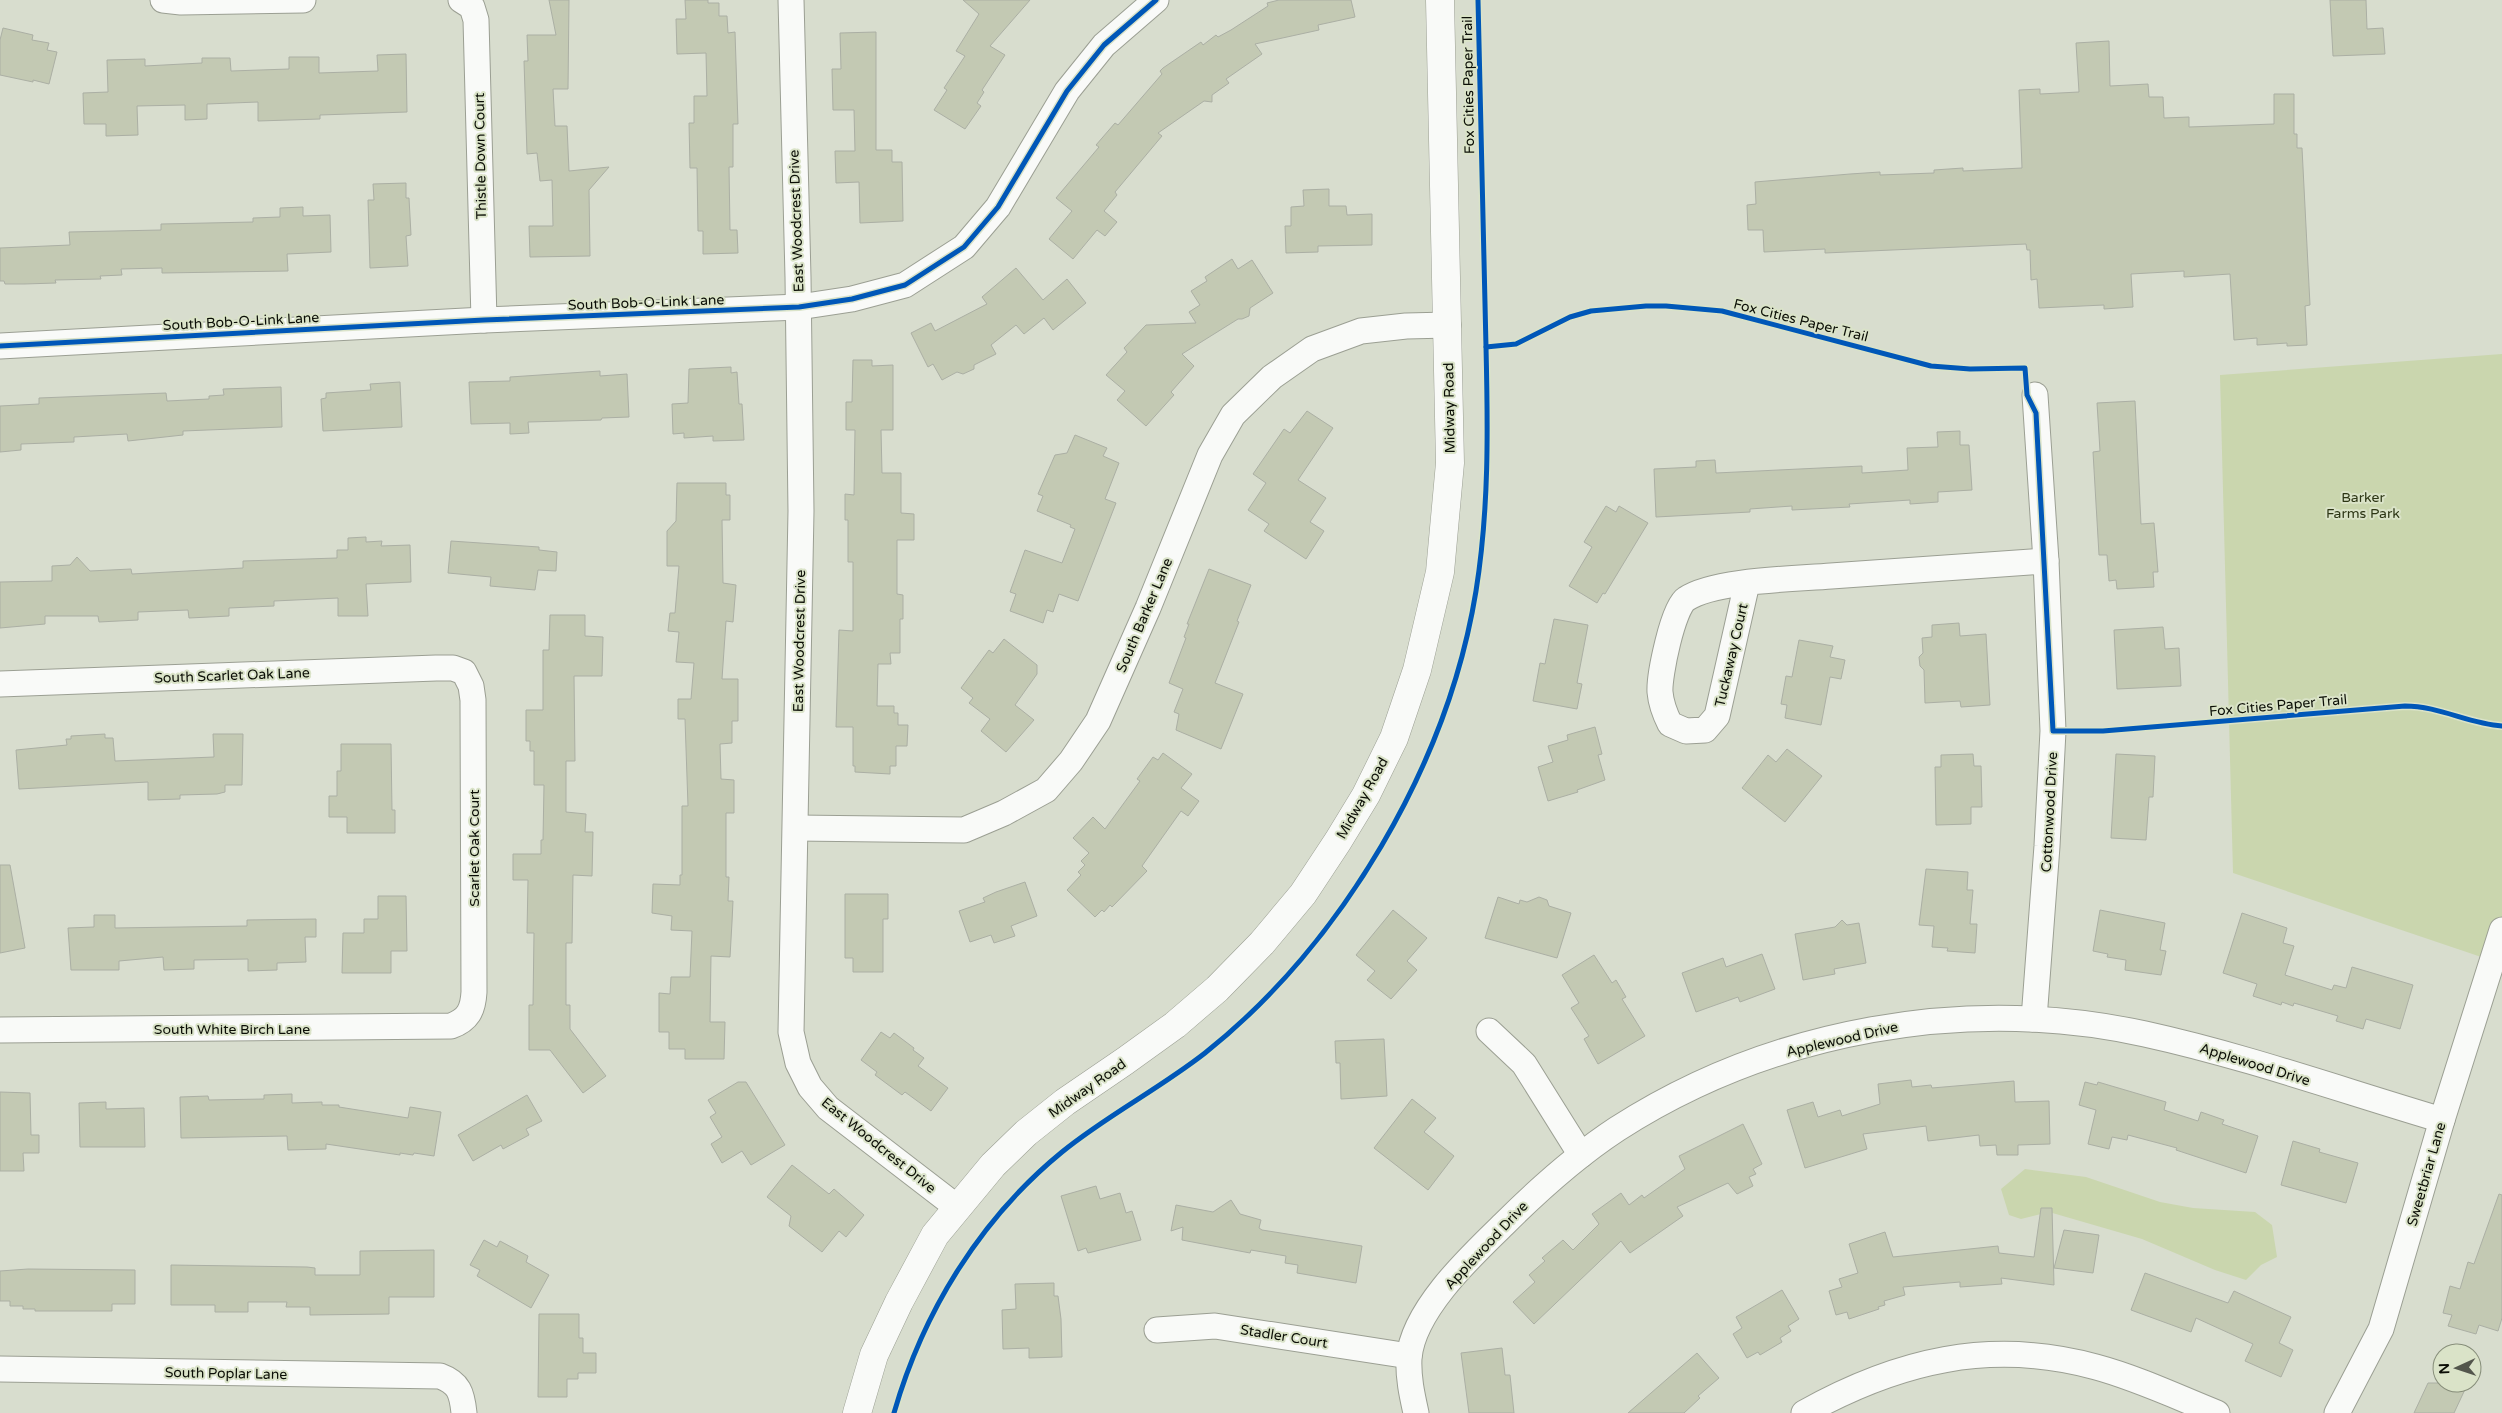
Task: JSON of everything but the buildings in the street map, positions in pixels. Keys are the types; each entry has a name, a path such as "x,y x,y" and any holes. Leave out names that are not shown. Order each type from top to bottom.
{"main road":[{"name":"Midway Road","path":"857,1413 874,1355 899,1302 935,1235 992,1164 1026,1132 1064,1102 1126,1062 1175,1025 1217,989 1262,944 1303,894 1366,795 1394,738 1419,662 1440,572 1450,463 1440,0"}],"street":[{"path":"163,0 181,2 303,0"},
{"name":"Thistle Down Court","path":"461,0 472,7 476,20 484,320"},
{"name":"East Woodcrest Drive","path":"791,0 798,307 800,511 796,828 790,1000 791,1032 798,1063 810,1087 828,1108 958,1208"},
{"name":"South Bob-O-Link Lane","path":"0,346 484,320 798,307 852,299 905,285 964,247 998,207 1067,91 1104,45 1156,0"},
{"name":"South Barker Lane","path":"796,828 964,830 1004,813 1046,790 1071,761 1098,722 1148,608 1210,454 1233,415 1272,377 1312,349 1361,331 1406,326 1448,325"},
{"name":"Cottonwood Drive","path":"2034,1019 2047,846 2053,731 2046,561 2035,395"},
{"name":"Tuckaway Court","path":"1747,583 1717,716 1705,730 1686,730 1670,724 1663,710 1660,691 1676,612 1684,600 1697,593 1747,583 2046,561"},
{"name":"South Scarlet Oak Lane","path":"0,684 436,668 453,668 464,672"},
{"name":"Scarlet Oak Court","path":"463,1022 473,1008 474,992 473,700 471,686 464,672"},
{"name":"Sweetbriar Lane","path":"2337,1413 2381,1329 2442,1120 2502,930"},
{"name":"Applewood Drive","path":"1416,1413 1409,1378 1409,1356 1415,1333 1430,1308 1457,1273 1521,1207 1581,1155 1625,1125 1701,1084 1790,1049 1904,1025 1951,1019 2034,1019 2106,1027 2178,1042 2442,1120"},
{"name":"South White Birch Lane","path":"0,1030 406,1028 450,1026 463,1022"},
{"path":"1489,1031 1524,1064 1581,1155"},
{"name":"Stadler Court","path":"1157,1330 1215,1326 1409,1356"},
{"path":"1804,1413 1833,1396 1907,1367 1945,1358 1985,1354 2058,1358 2096,1367 2217,1413"},
{"name":"South Poplar Lane","path":"0,1369 440,1376 452,1381 460,1392 464,1413"}],"green space":[{"name":"Barker Farms Park","path":"2502,354 2502,964 2233,873 2220,375"},
{"path":"2025,1169 2086,1177 2160,1202 2193,1208 2255,1212 2272,1225 2277,1257 2261,1265 2246,1280 2215,1270 2142,1239 2049,1212 2021,1219 2009,1215 2001,1189"}],"cycle path":[{"path":"0,346 484,320 799,307 852,299 905,285 964,247 998,207 1067,91 1104,45 1156,0"},
{"name":"Fox Cities Paper Trail","path":"1478,0 1486,347 1516,344 1570,317 1591,311 1666,306 1722,311 1931,366 1970,369 2025,368 2027,395 2036,413 2053,731 2103,731 2405,706 2430,709 2490,725 2502,726"},
{"path":"894,1413 906,1376 938,1304 980,1237 1005,1207 1032,1178 1062,1152 1096,1126 1169,1079 1205,1053 1255,1009 1301,959 1344,905 1381,846 1414,784 1441,721 1462,656 1476,591 1485,500 1487,439 1486,347"}]}
